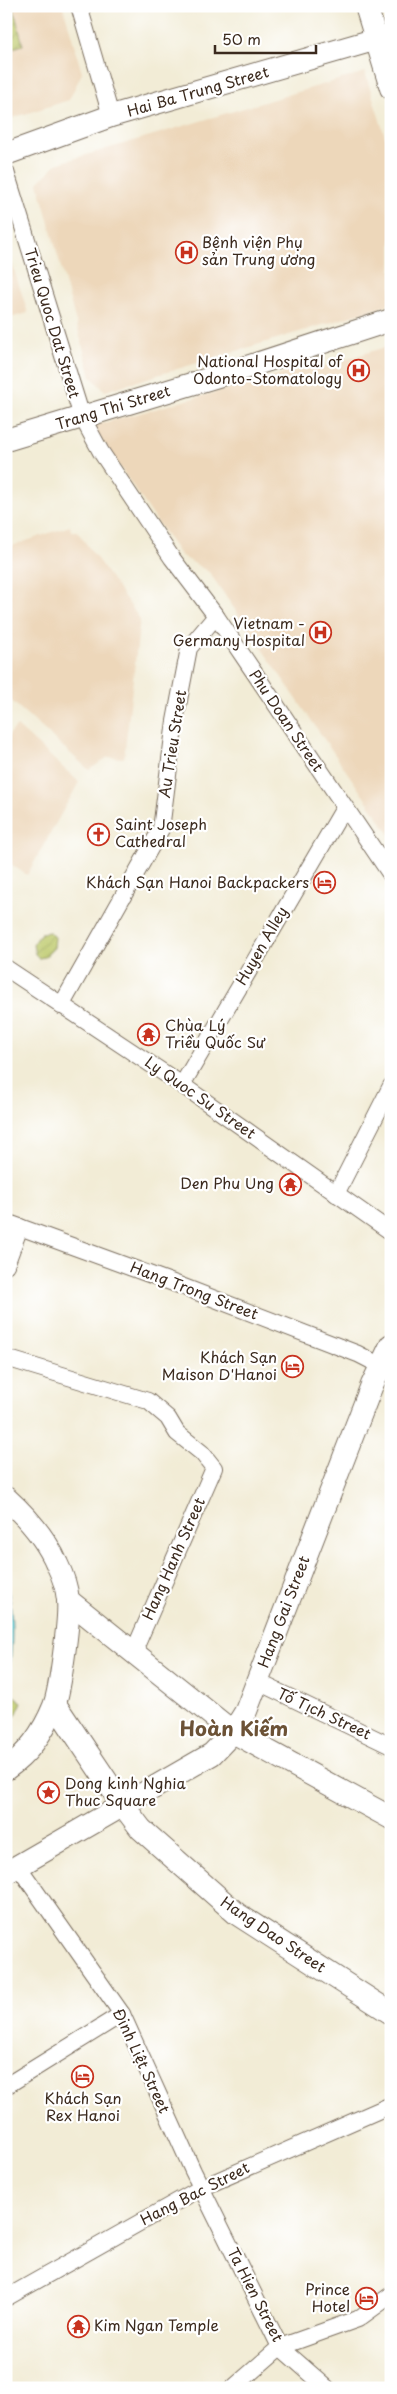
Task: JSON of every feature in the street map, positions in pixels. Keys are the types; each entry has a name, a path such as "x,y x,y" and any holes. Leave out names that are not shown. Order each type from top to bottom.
{"street":[{"path":"79,6 112,116"},
{"path":"366,6 383,37 391,88"},
{"name":"Hai Ba Trung Street","path":"6,154 112,116 383,37"},
{"name":"Trieu Quoc Dat Street","path":"6,172 82,417"},
{"name":"Trang Thi Street","path":"6,440 241,369 391,320"},
{"name":"Phu Doan Street","path":"82,417 101,452 166,550 216,616 391,875"},
{"name":"Au Trieu Street","path":"61,1006 161,829 175,721 189,648 216,616"},
{"name":"Huyen Alley","path":"182,1085 344,808"},
{"name":"Ly Quoc Su Street","path":"6,968 182,1085 391,1232"},
{"path":"336,1194 391,1086"},
{"path":"6,1265 13,1224"},
{"name":"Hang Trong Street","path":"13,1224 176,1284 386,1368"},
{"name":"Hang Gai Street","path":"12,1870 122,1804 212,1754 233,1732 246,1711 258,1682 386,1368 391,1345"},
{"name":"Hang Hanh Street","path":"6,1358 148,1401 168,1418 177,1433 202,1453 214,1468 134,1651"},
{"path":"6,1498 32,1525 58,1564 68,1600 64,1650 55,1704 30,1748 6,1770"},
{"path":"68,1600 233,1732 391,1818"},
{"name":"Tố Tịch Street","path":"258,1682 391,1746"},
{"name":"Hang Dao Street","path":"55,1704 141,1829 238,1914 391,2013"},
{"name":"Đinh Liệt Street","path":"12,1870 122,2014 201,2188"},
{"path":"6,2086 122,2014"},
{"name":"Hang Bac Street","path":"6,2298 201,2188 391,2104"},
{"name":"Ta Hien Street","path":"201,2188 280,2346 327,2388"},
{"path":"233,2388 280,2346 358,2319 391,2295"}],"shaded area":[{"path":"6,6 63,6 82,73 69,100 6,120"},
{"name":"Bệnh viện Phụ sản Trung ương","path":"365,72 391,156 391,304 105,391 91,377 38,183 56,164"},
{"path":"6,245 28,313 6,319"},
{"name":"Vietnam - Germany Hospital","path":"391,345 391,836 209,572 180,555 92,426 297,370 323,367"},
{"path":"70,526 71,531 77,531 140,619 124,758 108,757 89,770 6,696 6,548"},
{"path":"17,726 79,782 27,875 6,861 6,738"}],"green space":[{"path":"6,6 13,6 23,45 6,50"},
{"path":"50,932 55,937 54,948 45,957 39,958 35,954 33,945 41,933"},
{"path":"14,1696 22,1702 16,1715 6,1727 6,1710"}],"water":[{"path":"6,1582 11,1608 12,1635 6,1688"}],"place":[{"name":"Bệnh viện Phụ sản Trung ương","path":"186,252"},
{"name":"National Hospital of Odonto-Stomatology","path":"358,371"},
{"name":"Vietnam - Germany Hospital","path":"321,633"},
{"name":"Saint Joseph Cathedral","path":"99,834"},
{"name":"Khách Sạn Hanoi Backpackers","path":"325,883"},
{"name":"Chùa Lý Triều Quốc Sư","path":"149,1035"},
{"name":"Den Phu Ung","path":"290,1184"},
{"name":"Khách Sạn Maison D'Hanoi","path":"293,1367"},
{"name":"Dong kinh Nghia Thuc Square","path":"49,1793"},
{"name":"Khách Sạn Rex Hanoi","path":"83,2076"},
{"name":"Prince Hotel","path":"366,2299"},
{"name":"Kim Ngan Temple","path":"78,2326"}],"district":[{"name":"Hoàn Kiếm","path":"234,1729"}]}
